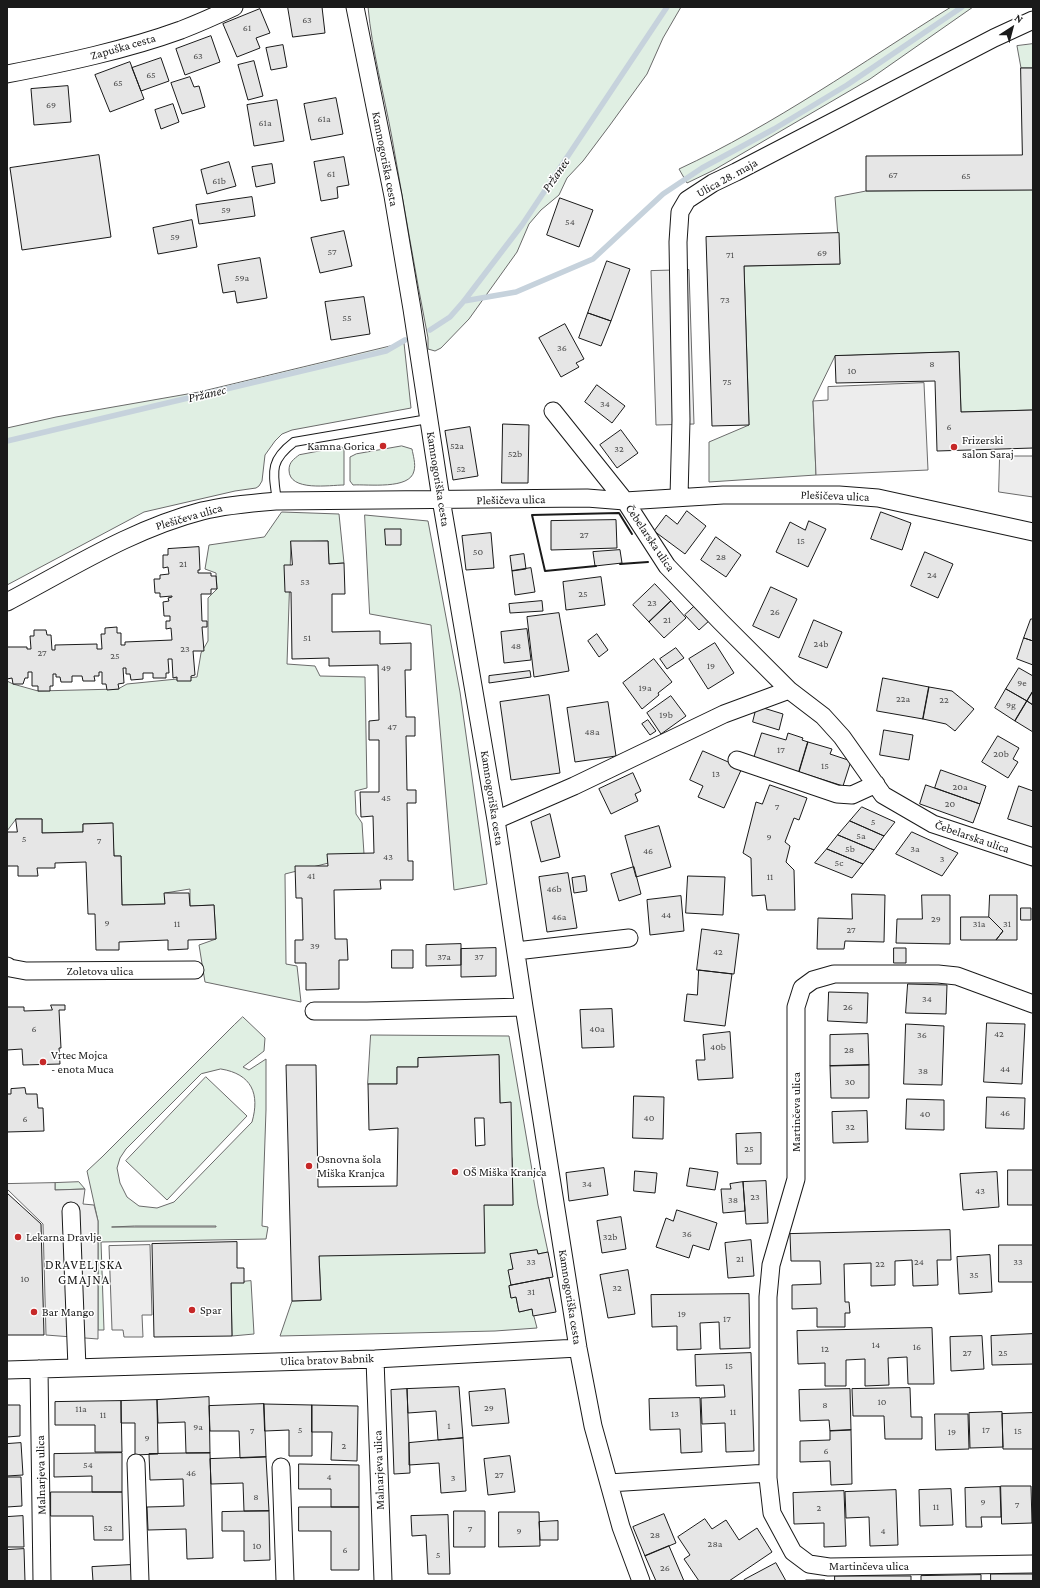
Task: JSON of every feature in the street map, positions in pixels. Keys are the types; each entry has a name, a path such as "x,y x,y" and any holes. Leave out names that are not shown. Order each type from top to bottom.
{"street":[{"name":"Zapuška cesta","path":"7,74 64,63 125,47 181,30 234,7"},
{"name":"Kamnogoriška cesta","path":"355,7 391,188 412,309 428,419 496,820 578,1348 592,1426 621,1527 641,1581"},
{"name":"Ulica 28. maja","path":"679,497 681,420 678,242 680,212 687,200 713,183 994,38 1033,20"},
{"name":"Čebelarska ulica","path":"553,412 625,500 667,566 789,690 823,716 842,737 883,794 933,824 1033,857"},
{"name":"Plešičeva ulica","path":"7,602 149,529 202,511 239,504 277,501 587,498 625,500 679,497 838,494 878,498 1033,532"},
{"path":"496,820 574,786 724,714 789,690"},
{"path":"737,760 837,794 852,795 876,784"},
{"path":"516,951 629,938"},
{"name":"Zoletova ulica","path":"7,966 26,971 194,970"},
{"name":"Martinčeva ulica","path":"1033,1004 957,976 938,974 834,974 813,980 802,988 796,1007 796,1180 771,1265 768,1297 768,1473 772,1513 793,1552 809,1564 829,1567 1033,1564"},
{"path":"314,1011 524,1007"},
{"path":"71,1211 77,1368"},
{"name":"Ulica bratov Babnik","path":"7,1370 375,1359 578,1348"},
{"name":"Malnarjeva ulica","path":"375,1359 383,1581"},
{"name":"Malnarjeva ulica","path":"39,1369 42,1581"},
{"path":"136,1463 140,1581"},
{"path":"282,1467 285,1581"},
{"path":"608,1483 768,1473"}],"lane":[{"path":"277,501 274,478 276,461 279,454 294,442 428,419"}],"green space":[{"path":"368,7 681,7 663,38 647,74 583,161 567,178 559,195 541,210 529,224 517,252 469,319 441,348 435,351 428,349 428,338 392,138 375,56"},
{"path":"951,7 973,7 870,79 714,170 687,183 679,169 714,152 783,113"},
{"path":"1033,44 1033,68 1021,68 1017,46"},
{"path":"1033,190 1033,410 961,412 959,352 835,356 813,401 816,475 709,482 709,442 749,425 744,266 840,264 835,197 866,191"},
{"path":"404,343 411,408 292,430 282,434 265,455 262,481 256,488 235,491 144,512 7,585 7,428 56,417 199,392"},
{"path":"402,446 412,449 415,468 411,477 397,484 388,485 353,485 350,481 350,457 356,454"},
{"path":"342,447 344,450 344,485 311,486 296,482 291,477 289,470 290,465 299,455"},
{"path":"282,512 339,514 344,563 329,564 328,541 291,542 287,664 315,666 320,676 365,677 367,788 355,791 356,814 362,823 364,854 285,874 286,964 297,966 301,1002 205,982 199,945 216,939 214,905 190,906 190,889 165,893 165,904 122,905 121,856 114,856 112,823 83,824 83,832 42,833 42,819 16,819 7,831 7,681 38,691 118,689 127,684 197,677 201,653 208,641 208,598 217,589 216,573 205,569 209,545 264,537"},
{"path":"365,515 428,521 460,692 487,884 454,890 431,625 370,614"},
{"path":"243,1017 265,1038 264,1051 243,1067 249,1070 266,1059 266,1110 262,1226 268,1227 266,1239 101,1242 104,1330 98,1330 98,1221 87,1171","holes":["221,1069 240,1075 251,1087 254,1094 255,1103 252,1122 174,1202 157,1208 139,1206 127,1197 120,1183 117,1168 120,1158 126,1149 201,1074","216,1226 216,1227 112,1227"]},
{"path":"371,1035 509,1036 538,1205 548,1252 538,1254 537,1250 511,1254 513,1269 511,1285 509,1286 511,1298 516,1297 519,1312 532,1309 537,1328 495,1331 280,1336 292,1301 321,1300 319,1256 484,1205 513,1205 512,1159 500,1103 499,1056 418,1058 418,1067 397,1067 397,1084 368,1084"},
{"path":"206,1077 247,1116 167,1200 126,1161"},
{"path":"79,1182 85,1189 55,1190 55,1183"},
{"path":"251,1281 254,1334 232,1336 231,1283"}],"shaded area":[{"path":"689,270 694,424 656,425 651,271"},
{"path":"924,383 928,470 816,475 813,401 828,400 828,387"},
{"path":"1000,456 1033,456 1033,497 999,492"},
{"path":"55,1183 55,1190 85,1189 83,1204 94,1205 98,1221 98,1339 46,1335 43,1224 7,1189 7,1184"},
{"path":"150,1245 152,1315 142,1315 143,1337 124,1337 123,1330 112,1330 109,1246"}],"building":[{"path":"288,7 322,7 325,33 293,37"},
{"path":"260,9 270,33 256,38 260,48 237,57 223,24"},
{"path":"211,36 220,62 185,75 176,49"},
{"path":"283,45 287,67 271,70 266,48"},
{"path":"161,58 169,81 141,91 132,68"},
{"path":"254,61 263,96 248,100 238,65"},
{"path":"130,62 144,99 110,112 95,75"},
{"path":"1021,68 1033,68 1033,190 866,191 866,156 1022,155"},
{"path":"190,77 194,87 199,86 205,107 182,114 171,83"},
{"path":"68,86 71,122 34,125 31,89"},
{"path":"336,98 343,134 311,140 304,104"},
{"path":"277,100 284,141 254,146 247,105"},
{"path":"173,104 179,122 161,129 155,110"},
{"path":"99,155 111,237 22,250 10,168"},
{"path":"344,157 349,185 337,187 338,198 321,201 314,162"},
{"path":"229,162 236,186 207,194 201,170"},
{"path":"272,164 275,183 256,187 252,167"},
{"path":"252,197 255,216 199,224 196,205"},
{"path":"560,198 593,210 579,247 547,235"},
{"path":"192,220 197,247 158,254 153,228"},
{"path":"344,231 352,266 320,273 311,238"},
{"path":"839,233 840,264 744,266 749,425 712,426 706,237"},
{"path":"260,258 267,298 237,303 235,291 223,293 218,265"},
{"path":"607,261 630,269 611,321 588,313"},
{"path":"364,297 370,334 331,340 325,302"},
{"path":"588,313 611,321 601,346 579,338"},
{"path":"565,324 584,359 576,363 579,367 561,377 539,338"},
{"path":"959,352 961,412 1033,410 1033,448 937,451 935,381 836,383 835,356"},
{"path":"597,385 625,406 612,423 585,402"},
{"path":"503,424 529,425 528,483 502,483"},
{"path":"470,427 478,476 453,480 445,431"},
{"path":"621,430 638,453 617,468 600,445"},
{"path":"687,511 706,526 685,554 654,531 666,515 677,524"},
{"path":"881,512 911,523 902,550 871,539"},
{"path":"616,520 617,548 551,550 551,521"},
{"path":"809,521 826,529 808,567 776,552 790,522 805,530"},
{"path":"385,529 401,529 401,545 386,545"},
{"path":"491,533 494,568 466,570 462,536"},
{"path":"716,537 741,555 726,577 701,560"},
{"path":"291,541 328,541 329,564 344,563 345,594 332,594 332,632 380,631 380,644 411,643 411,670 405,670 406,717 415,717 415,736 406,736 407,790 416,790 416,803 407,803 408,861 413,861 413,880 380,880 381,889 334,890 335,939 347,939 348,960 339,960 339,989 306,990 306,963 295,963 295,940 303,940 302,898 296,898 295,866 328,866 327,854 374,853 373,816 361,817 360,792 379,792 379,740 369,740 369,721 379,720 378,665 329,666 329,658 292,659 291,592 285,592 284,565 292,565"},
{"path":"199,547 200,570 198,570 198,573 211,573 211,576 216,576 217,589 211,589 211,594 201,594 202,621 207,621 207,627 202,627 204,651 193,651 195,675 191,676 191,681 177,681 177,677 173,678 172,659 168,659 169,673 166,673 166,678 153,678 153,673 143,673 143,679 131,680 130,674 126,674 126,668 123,668 124,683 118,684 119,689 107,690 106,684 102,684 102,672 99,672 99,676 94,676 95,681 83,681 82,676 72,676 72,682 61,682 60,677 56,677 56,674 53,674 53,686 50,686 50,691 38,691 38,686 32,686 32,672 28,672 28,678 25,678 23,684 13,684 12,678 7,679 7,647 27,647 27,649 31,649 30,636 34,636 34,630 46,630 47,635 51,635 52,650 55,650 55,645 97,644 97,649 102,649 101,634 105,634 105,628 117,627 117,633 121,633 121,645 125,645 125,642 172,640 171,628 166,629 166,621 170,621 170,616 164,616 163,602 169,601 168,598 172,596 160,597 160,593 155,593 154,579 160,579 160,575 169,574 168,567 163,568 163,555 168,555 168,549"},
{"path":"620,550 622,563 595,566 593,552"},
{"path":"925,552 953,564 938,598 911,586"},
{"path":"524,554 526,569 512,571 510,556"},
{"path":"531,568 535,592 515,595 512,571"},
{"path":"601,577 605,605 566,610 563,582"},
{"path":"655,584 671,601 649,622 633,605"},
{"path":"771,587 797,599 779,638 753,626"},
{"path":"542,601 543,611 510,613 509,604"},
{"path":"671,601 686,618 664,638 649,622"},
{"path":"696,605 710,620 699,630 685,615"},
{"path":"559,613 569,671 534,677 527,617"},
{"path":"1031,619 1033,619 1033,641 1024,638"},
{"path":"814,620 842,632 827,668 799,657"},
{"path":"527,629 531,660 504,663 501,632"},
{"path":"597,634 608,650 599,657 588,641"},
{"path":"1024,638 1033,641 1033,665 1017,659"},
{"path":"715,643 734,673 708,689 689,659"},
{"path":"676,648 684,658 667,669 660,659"},
{"path":"654,659 672,682 642,709 623,683"},
{"path":"1019,668 1033,676 1033,691 1027,701 1006,689"},
{"path":"530,671 531,677 489,683 489,676"},
{"path":"883,678 929,687 923,719 877,711"},
{"path":"929,687 952,691 974,709 955,731 946,724 923,719"},
{"path":"1006,689 1027,701 1015,721 995,708"},
{"path":"1033,691 1033,705 1027,701"},
{"path":"549,695 560,773 511,780 500,702"},
{"path":"671,696 686,716 661,734 647,713"},
{"path":"1027,701 1033,705 1033,732 1015,721"},
{"path":"608,702 616,756 575,762 567,708"},
{"path":"757,706 783,714 779,730 753,722"},
{"path":"648,720 656,731 650,735 642,724"},
{"path":"884,730 913,735 909,760 880,755"},
{"path":"762,733 786,740 788,733 803,738 802,740 808,742 799,772 754,758"},
{"path":"998,736 1019,748 1013,759 1018,762 1008,778 982,762"},
{"path":"808,742 832,749 830,754 851,761 843,786 799,772"},
{"path":"703,751 742,768 724,808 698,797 703,786 690,780"},
{"path":"941,770 986,786 980,804 935,788"},
{"path":"633,773 641,791 635,794 638,801 611,814 599,789"},
{"path":"770,785 807,798 799,820 794,818 785,842 790,846 786,862 794,870 795,910 767,910 765,895 752,896 751,858 743,853 756,802 762,804"},
{"path":"926,785 980,804 973,823 920,804"},
{"path":"1019,786 1033,791 1033,827 1008,819"},
{"path":"862,807 895,822 884,836 850,821"},
{"path":"550,814 560,857 541,862 531,822"},
{"path":"16,819 42,819 42,833 83,832 83,824 113,823 114,856 121,856 122,905 165,904 164,893 189,893 190,906 214,905 216,939 188,940 188,949 168,950 168,940 119,942 119,950 96,950 95,914 88,914 86,862 55,863 55,868 37,868 38,876 18,876 18,866 7,866 7,832 17,832"},
{"path":"850,821 884,836 874,850 838,835"},
{"path":"659,826 671,867 636,877 625,836"},
{"path":"912,832 958,853 942,876 896,854"},
{"path":"838,835 874,850 863,864 827,849"},
{"path":"827,849 863,864 852,878 815,863"},
{"path":"634,867 641,894 619,901 611,874"},
{"path":"568,873 577,928 547,932 539,877"},
{"path":"585,876 587,891 574,893 572,878"},
{"path":"688,876 725,877 723,915 686,913"},
{"path":"852,894 885,895 884,942 845,941 844,949 817,949 818,918 852,919"},
{"path":"922,895 950,895 950,944 896,943 897,919 922,919"},
{"path":"990,895 1017,895 1017,940 996,940 1003,931 989,917"},
{"path":"681,896 684,931 650,935 647,900"},
{"path":"1021,908 1031,908 1031,920 1021,920"},
{"path":"961,917 989,917 1003,931 996,940 961,940"},
{"path":"702,929 739,934 734,974 697,970"},
{"path":"461,944 461,965 426,966 426,945"},
{"path":"496,948 496,976 461,977 461,949"},
{"path":"894,948 906,948 906,963 894,963"},
{"path":"392,950 413,950 413,968 392,968"},
{"path":"699,970 732,974 725,1026 684,1021 687,994 697,995"},
{"path":"908,984 947,985 946,1014 906,1013"},
{"path":"829,992 868,993 867,1023 828,1021"},
{"path":"51,1005 65,1005 65,1010 59,1010 61,1048 59,1048 60,1064 23,1065 22,1049 7,1050 7,1007 24,1007 24,1011 52,1010"},
{"path":"612,1009 614,1047 582,1048 580,1010"},
{"path":"987,1023 1025,1024 1022,1084 984,1082"},
{"path":"906,1024 944,1026 942,1085 904,1084"},
{"path":"730,1032 733,1078 698,1080 696,1060 705,1060 703,1035"},
{"path":"868,1034 869,1065 830,1066 830,1035"},
{"name":"OŠ Miška Kranjca","path":"499,1055 500,1103 511,1102 513,1205 484,1205 485,1253 319,1256 321,1300 292,1301 286,1065 316,1065 318,1187 397,1186 398,1128 369,1130 368,1084 397,1084 397,1067 418,1067 418,1058","holes":["475,1118 484,1118 485,1145 476,1146"]},
{"path":"869,1065 869,1098 831,1098 830,1066"},
{"path":"25,1088 26,1094 37,1094 38,1108 43,1108 44,1131 7,1132 7,1094 11,1094 11,1089"},
{"path":"634,1096 664,1097 663,1139 633,1138"},
{"path":"987,1097 1025,1098 1024,1129 986,1128"},
{"path":"907,1099 944,1100 944,1130 906,1129"},
{"path":"867,1111 868,1142 833,1143 832,1112"},
{"path":"761,1133 761,1164 737,1164 736,1134"},
{"path":"604,1168 608,1195 569,1201 566,1173"},
{"path":"690,1168 718,1172 715,1190 687,1186"},
{"path":"1008,1170 1033,1170 1033,1205 1008,1205"},
{"path":"635,1171 657,1173 655,1193 634,1191"},
{"path":"997,1172 999,1207 963,1210 960,1174"},
{"path":"766,1181 768,1223 746,1224 743,1182"},
{"path":"743,1182 745,1211 723,1213 721,1189 731,1189 730,1184"},
{"path":"7,1193 41,1224 44,1335 7,1335"},
{"path":"677,1210 717,1223 709,1250 693,1245 689,1258 656,1247 666,1218 673,1221"},
{"path":"621,1217 626,1249 602,1253 597,1221"},
{"path":"950,1230 951,1260 937,1260 938,1285 913,1286 912,1260 895,1261 895,1285 871,1286 871,1263 844,1264 845,1302 849,1302 850,1313 845,1313 845,1327 817,1327 817,1308 792,1309 792,1285 821,1284 820,1261 791,1261 790,1234"},
{"path":"751,1240 754,1276 728,1278 725,1243"},
{"name":"Spar","path":"237,1242 237,1268 244,1268 244,1283 231,1283 232,1336 154,1337 152,1244"},
{"path":"999,1245 1033,1245 1033,1282 999,1282"},
{"path":"537,1250 538,1254 548,1252 553,1277 511,1285 508,1270 513,1269 510,1254"},
{"path":"990,1255 992,1292 959,1294 957,1257"},
{"path":"628,1270 635,1314 608,1318 600,1275"},
{"path":"549,1278 556,1312 533,1316 532,1309 519,1312 516,1297 511,1298 509,1286"},
{"path":"749,1294 750,1348 720,1349 719,1322 700,1323 701,1349 677,1350 677,1326 652,1327 651,1295"},
{"path":"932,1328 934,1384 908,1384 907,1357 888,1358 889,1385 865,1386 865,1359 846,1360 846,1386 825,1386 825,1363 798,1364 797,1331"},
{"path":"1033,1334 1033,1364 992,1365 991,1336"},
{"path":"982,1336 984,1369 951,1371 950,1337"},
{"path":"751,1353 754,1451 726,1452 725,1423 702,1424 701,1398 725,1397 724,1385 696,1386 695,1355"},
{"path":"459,1387 463,1438 438,1440 436,1411 408,1413 407,1389"},
{"path":"910,1388 911,1417 922,1417 922,1439 885,1439 884,1416 853,1416 852,1389"},
{"path":"407,1389 410,1473 394,1474 391,1390"},
{"path":"505,1389 509,1423 472,1426 469,1392"},
{"path":"850,1389 851,1430 830,1431 829,1420 800,1421 799,1390"},
{"path":"209,1397 210,1453 186,1453 185,1422 158,1423 157,1400"},
{"path":"700,1398 702,1452 681,1453 680,1429 650,1430 649,1399"},
{"path":"157,1400 158,1454 135,1455 135,1423 121,1423 121,1401"},
{"path":"121,1401 122,1452 95,1452 95,1425 55,1425 55,1402"},
{"path":"264,1404 312,1405 312,1456 289,1456 289,1430 265,1431"},
{"path":"264,1404 266,1457 240,1458 239,1431 210,1431 209,1406"},
{"path":"7,1405 20,1405 20,1436 7,1437"},
{"path":"312,1405 358,1406 357,1461 331,1460 332,1432 312,1432"},
{"path":"1002,1412 1003,1447 970,1448 969,1413"},
{"path":"1033,1413 1033,1449 1003,1449 1002,1414"},
{"path":"935,1414 968,1414 969,1449 936,1450"},
{"path":"851,1430 852,1484 831,1485 830,1461 800,1462 800,1441 830,1440 830,1431"},
{"path":"463,1438 466,1491 441,1493 439,1463 409,1465 409,1443"},
{"path":"21,1443 23,1475 7,1476 7,1444"},
{"path":"122,1453 122,1492 92,1492 92,1476 54,1477 54,1454"},
{"path":"210,1453 213,1558 187,1559 186,1529 148,1530 147,1507 184,1506 183,1479 150,1480 149,1454"},
{"path":"510,1456 515,1492 488,1495 484,1459"},
{"path":"266,1457 269,1511 244,1511 243,1483 211,1484 210,1459"},
{"path":"299,1464 359,1465 359,1507 331,1507 331,1489 299,1489"},
{"path":"7,1477 21,1477 22,1506 7,1507"},
{"path":"1001,1486 1031,1486 1032,1523 1002,1524"},
{"path":"1000,1487 1001,1517 981,1517 982,1527 966,1527 965,1488"},
{"path":"951,1489 953,1525 920,1526 919,1490"},
{"path":"896,1490 898,1545 870,1546 869,1517 846,1518 845,1492"},
{"path":"844,1491 846,1546 824,1547 824,1523 794,1524 793,1493"},
{"path":"51,1492 122,1492 123,1540 94,1540 93,1516 51,1516"},
{"path":"299,1507 359,1507 359,1570 331,1570 331,1531 299,1531"},
{"path":"269,1511 270,1560 244,1561 244,1531 222,1531 222,1512"},
{"path":"454,1511 485,1511 485,1547 454,1547"},
{"path":"499,1512 539,1512 540,1546 499,1547"},
{"path":"664,1514 676,1543 645,1556 633,1527"},
{"path":"448,1515 450,1574 428,1574 426,1535 412,1536 411,1516"},
{"path":"23,1516 24,1547 7,1547 7,1517"},
{"path":"705,1519 712,1529 726,1520 739,1540 757,1528 772,1552 729,1581 699,1581 684,1559 690,1555 678,1537"},
{"path":"558,1521 558,1540 540,1540 539,1522"},
{"path":"669,1546 684,1581 656,1581 645,1556"},
{"path":"24,1549 25,1581 7,1581 7,1550"},
{"path":"776,1563 786,1581 744,1581 744,1580"},
{"path":"131,1565 132,1581 93,1581 92,1567"},
{"path":"991,1574 1033,1574 1033,1581 991,1581"},
{"path":"981,1575 981,1581 921,1581 921,1576"},
{"path":"835,1576 911,1576 911,1581 835,1581"},
{"path":"825,1580 825,1581 806,1581"}],"waterway":[{"name":"Pržanec","path":"430,330 450,317 522,225 667,7"},
{"path":"464,301 516,292 593,259 663,194 702,168 774,129 847,85 962,7"},
{"name":"Pržanec","path":"7,441 386,351 405,340"}],"wall":[{"path":"596,566 545,571 532,515 619,513 632,534"},
{"path":"620,564 648,562"}],"place":[{"name":"Kamna Gorica","path":"383,446"},
{"name":"Frizerski salon Saraj","path":"954,447"},
{"name":"Vrtec Mojca - enota Muca","path":"43,1062"},
{"name":"Osnovna šola Miška Kranjca","path":"309,1166"},
{"name":"OŠ Miška Kranjca","path":"455,1172"},
{"name":"Lekarna Dravlje","path":"18,1237"},
{"name":"Spar","path":"192,1310"},
{"name":"Bar Mango","path":"34,1312"}],"district":[{"name":"DRAVELJSKA GMAJNA","path":"84,1272"}]}
